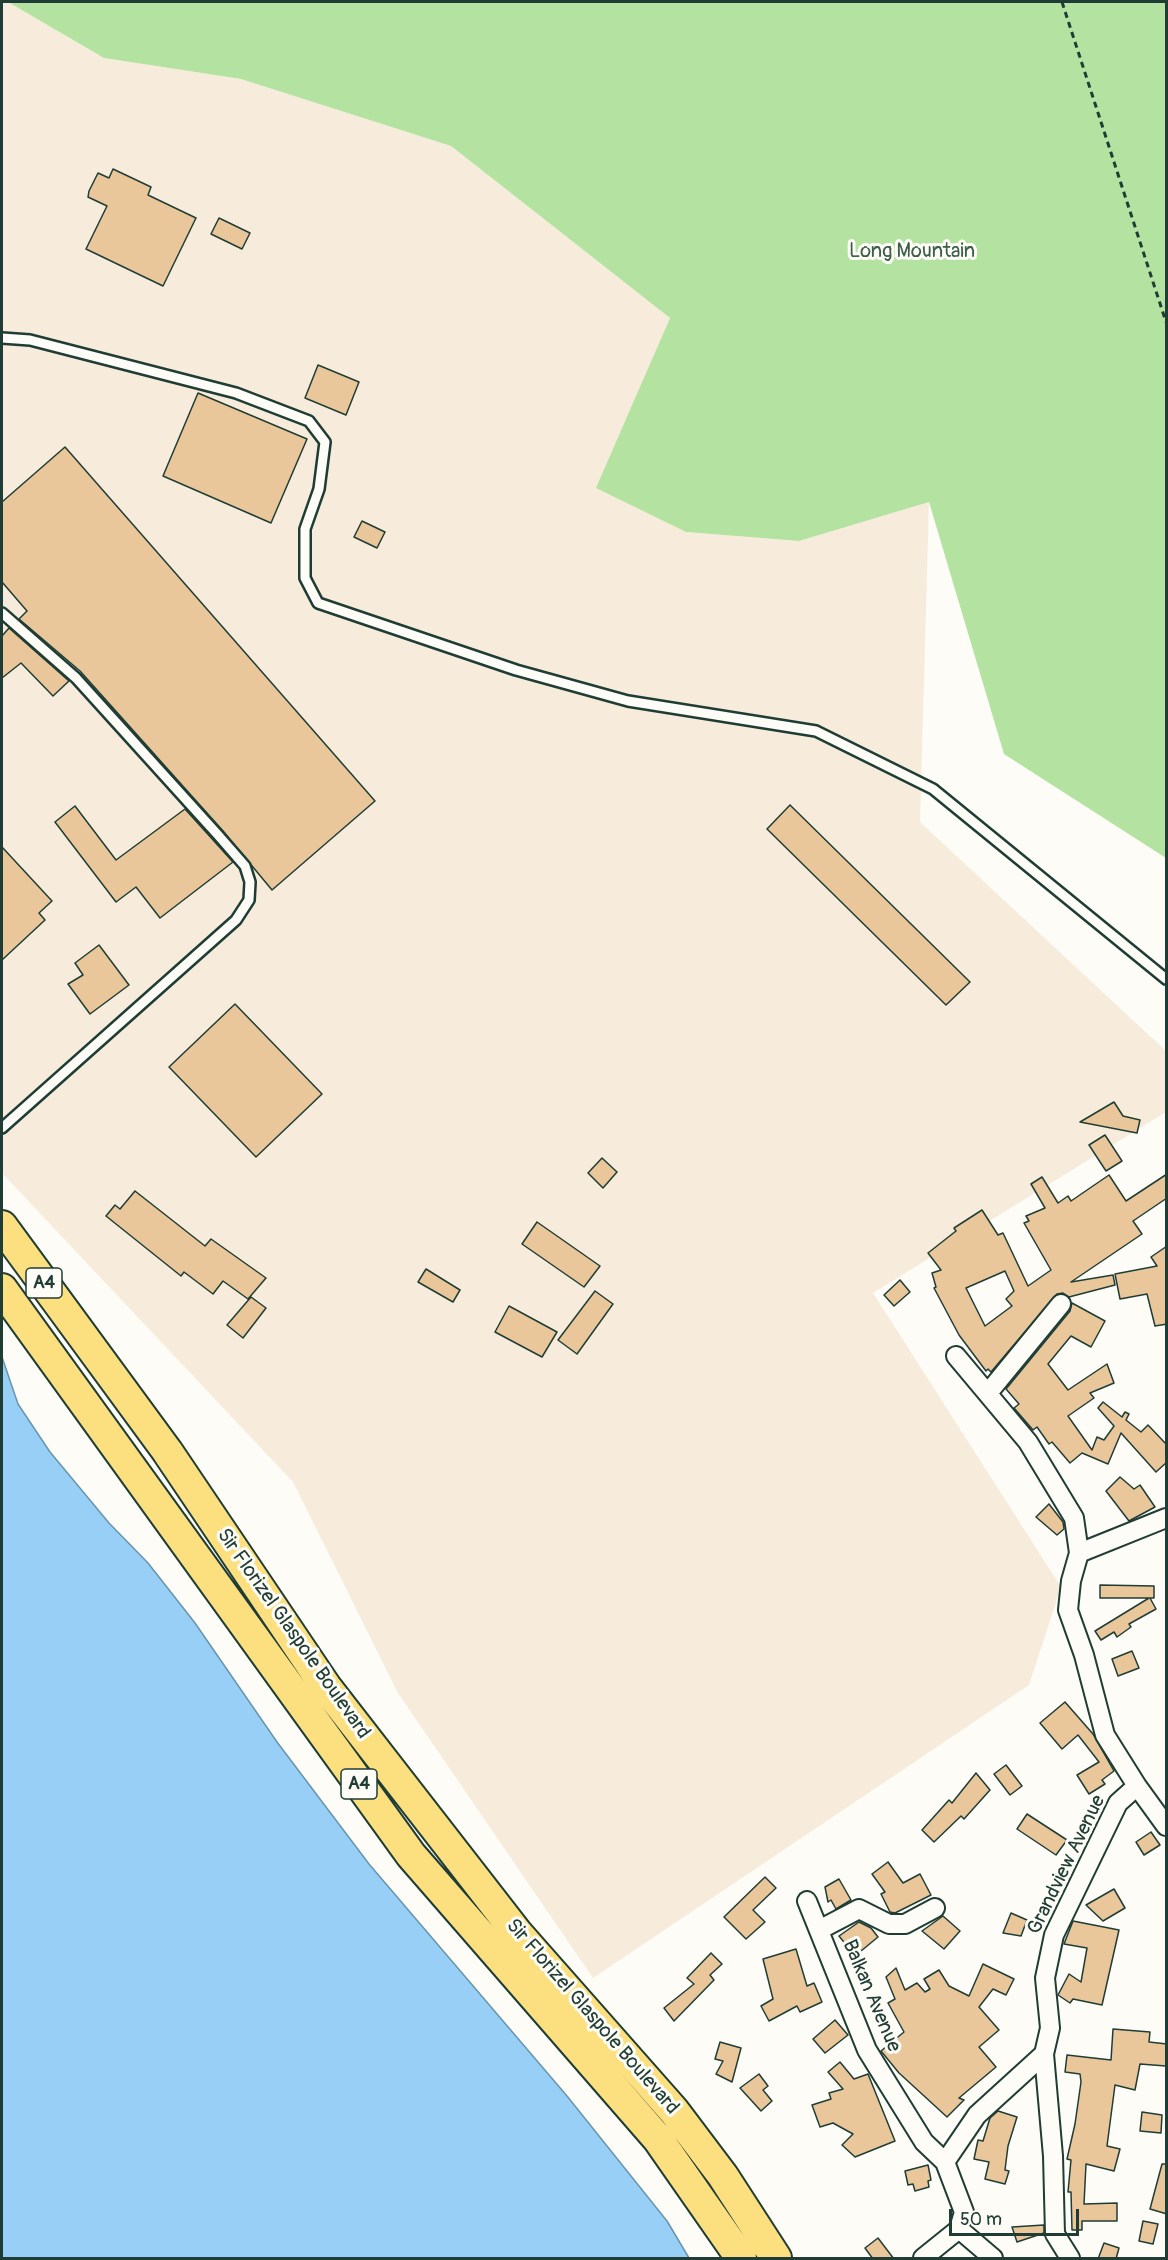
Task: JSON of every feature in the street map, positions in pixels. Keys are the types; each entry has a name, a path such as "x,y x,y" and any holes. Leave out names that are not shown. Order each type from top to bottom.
{"highway":[{"name":"Sir Florizel Glaspole Boulevard","path":"2,1226 167,1451 326,1687 517,1933 674,2110 723,2176 776,2259"},
{"name":"Sir Florizel Glaspole Boulevard","path":"2,1289 411,1855 658,2139 741,2259"}],"street":[{"path":"988,1393 1061,1304"},
{"path":"956,1356 1028,1442 1074,1518 1079,1553 1071,1581 1068,1610 1084,1655 1105,1735 1137,1786 1167,1826"},
{"path":"1079,1553 1167,1518"},
{"name":"Grandview Avenue","path":"1070,2259 1055,2234 1053,2156 1044,2054 1050,2028 1045,1978 1054,1935 1118,1803 1137,1786"},
{"name":"Balkan Avenue","path":"807,1901 867,2050 924,2142 945,2162"},
{"path":"819,1930 859,1910 889,1924 904,1924 935,1908"},
{"path":"923,2259 959,2229 964,2212 945,2162 977,2115 1044,2054"},
{"path":"959,2229 993,2259"}],"lane":[{"path":"2,338 30,340 236,393 309,421 325,442 319,489 305,529 305,578 318,603 516,670 628,701 816,731 933,789 1167,980"},
{"path":"2,613 76,678 218,835 244,866 250,882 249,900 236,920 2,1128"}],"path":[{"path":"1062,2 1167,322"}],"shaded area":[{"path":"2,2 8,2 104,58 241,79 451,146 670,318 597,488 686,532 799,541 929,502 920,822 1166,1051 1166,1112 873,1293 1061,1587 1029,1685 593,1978 398,1693 293,1482 2,1173"}],"green space":[{"name":"Long Mountain","path":"8,2 1166,2 1166,858 1004,754 929,502 799,541 686,532 596,488 670,318 451,146 241,79 104,58"}],"water":[{"path":"2,1357 18,1404 50,1452 109,1523 148,1563 195,1623 277,1742 369,1864 567,2096 667,2221 689,2258 2,2258"}],"building":[{"path":"113,169 151,187 148,195 196,218 163,286 86,249 107,206 88,197 89,191 98,173 109,178"},
{"path":"219,218 250,233 242,249 211,234"},
{"path":"318,365 359,382 346,415 305,398"},
{"path":"198,393 307,439 271,523 163,476"},
{"path":"65,447 375,801 272,890 223,831 80,671 19,619 27,611 2,582 2,502"},
{"path":"362,521 385,532 377,548 354,537"},
{"path":"9,628 69,681 53,696 21,663 2,678 2,636"},
{"path":"790,805 970,982 946,1005 767,829"},
{"path":"75,806 116,860 185,809 233,862 160,918 136,887 116,902 55,822"},
{"path":"2,847 52,901 39,913 45,920 2,960"},
{"path":"99,945 129,985 90,1014 68,984 83,975 75,963"},
{"path":"235,1004 322,1094 256,1157 169,1067"},
{"path":"1114,1102 1123,1116 1140,1120 1137,1133 1080,1122"},
{"path":"1105,1135 1122,1161 1106,1171 1089,1145"},
{"path":"602,1158 617,1172 603,1188 588,1173"},
{"path":"1167,1174 1167,1198 1133,1221 1142,1234 1071,1282 1113,1275 1115,1285 1069,1297 1063,1293 1057,1294 991,1372 988,1369 986,1371 959,1335 934,1288 936,1287 932,1273 941,1270 928,1253 956,1231 954,1228 982,1210 998,1235 1003,1233 1028,1286 1051,1270 1024,1223 1029,1221 1026,1216 1045,1208 1031,1184 1042,1177 1058,1203 1068,1196 1071,1201 1109,1175 1126,1201","holes":["1005,1271 1014,1291 1006,1299 1012,1306 985,1326 966,1288"]},
{"path":"135,1191 205,1246 211,1239 266,1278 248,1299 223,1281 213,1294 184,1272 181,1276 106,1216 115,1205 120,1209"},
{"path":"537,1222 600,1266 584,1287 522,1244"},
{"path":"1167,1246 1167,1324 1155,1326 1147,1294 1120,1299 1115,1274 1157,1266 1151,1257"},
{"path":"426,1269 460,1290 453,1302 418,1282"},
{"path":"900,1280 910,1292 894,1306 884,1295"},
{"path":"595,1291 613,1304 577,1354 558,1340"},
{"path":"251,1297 266,1308 243,1338 227,1325"},
{"path":"1072,1303 1105,1321 1091,1347 1071,1336 1048,1364 1068,1390 1107,1364 1114,1383 1090,1393 1094,1398 1068,1416 1092,1450 1097,1437 1104,1440 1114,1426 1098,1408 1103,1402 1122,1417 1125,1412 1129,1414 1126,1420 1141,1432 1148,1425 1167,1445 1167,1462 1156,1472 1121,1433 1108,1464 1082,1453 1070,1463 1052,1442 1049,1444 1037,1427 1033,1430 1014,1408 1019,1404 1006,1389 1070,1311"},
{"path":"509,1306 557,1332 542,1357 495,1332"},
{"path":"1120,1477 1134,1489 1140,1485 1155,1507 1129,1521 1106,1491"},
{"path":"1049,1504 1063,1522 1064,1529 1057,1535 1036,1517"},
{"path":"1100,1585 1154,1586 1154,1598 1150,1598 1156,1609 1129,1624 1131,1627 1117,1637 1114,1632 1101,1640 1095,1631 1149,1598 1100,1598"},
{"path":"1132,1651 1139,1668 1118,1676 1112,1659"},
{"path":"1065,1702 1093,1734 1114,1771 1102,1780 1105,1784 1089,1794 1077,1775 1099,1762 1078,1735 1062,1749 1040,1723"},
{"path":"1006,1765 1022,1786 1010,1795 994,1774"},
{"path":"976,1773 990,1790 964,1819 961,1816 934,1842 922,1830 949,1800 952,1803"},
{"path":"1027,1814 1067,1840 1056,1855 1017,1829"},
{"path":"1151,1832 1160,1845 1144,1855 1136,1842"},
{"path":"888,1862 903,1883 920,1874 931,1895 895,1913 890,1912 881,1894 885,1892 872,1874"},
{"path":"765,1877 776,1888 753,1910 765,1922 746,1939 724,1917"},
{"path":"839,1879 851,1900 836,1909 831,1900 828,1902 825,1887"},
{"path":"1114,1889 1125,1908 1103,1921 1086,1905"},
{"path":"1011,1913 1027,1920 1021,1936 1003,1933"},
{"path":"943,1916 960,1931 944,1949 922,1931"},
{"path":"1073,1921 1119,1930 1102,2005 1073,1999 1070,2003 1058,1995 1069,1974 1081,1982 1087,1948 1064,1944"},
{"path":"859,1922 871,1928 878,1937 855,1956 839,1936"},
{"path":"796,1949 807,1986 814,1983 822,2002 800,2012 797,2006 769,2021 761,2006 773,1999 763,1959"},
{"path":"711,1953 722,1964 710,1975 714,1980 674,2021 664,2008 694,1984 687,1978"},
{"path":"983,1964 1014,1979 1006,1995 993,1989 979,2007 999,2030 979,2047 996,2067 959,2098 964,2100 947,2117 899,2073 881,2051 904,2032 888,2003 895,1999 886,1977 896,1968 905,1990 917,1983 925,1992 930,1989 924,1979 939,1970 949,1986 969,1996"},
{"path":"835,2020 848,2035 825,2053 813,2039"},
{"path":"1113,2029 1150,2032 1149,2042 1167,2044 1166,2066 1140,2064 1135,2090 1115,2085 1107,2146 1120,2149 1114,2171 1086,2164 1084,2204 1117,2203 1117,2221 1082,2221 1082,2230 1072,2230 1071,2192 1068,2192 1071,2160 1067,2159 1081,2082 1080,2074 1065,2072 1067,2055 1111,2060"},
{"path":"720,2042 741,2048 732,2082 716,2074 723,2061 715,2059"},
{"path":"840,2062 854,2079 868,2074 895,2141 855,2157 842,2145 853,2134 833,2123 820,2127 812,2105 831,2099 829,2093 843,2089 828,2072"},
{"path":"759,2074 768,2086 763,2090 772,2101 761,2111 740,2088"},
{"path":"998,2111 1017,2117 1008,2146 1005,2170 1009,2171 1005,2184 985,2179 989,2162 974,2159 978,2140 983,2141 990,2118"},
{"path":"1142,2112 1162,2115 1161,2133 1140,2131"},
{"path":"1162,2164 1167,2164 1167,2214 1150,2209"},
{"path":"928,2165 931,2180 928,2181 929,2187 915,2191 913,2184 908,2185 905,2171"},
{"path":"1143,2221 1158,2224 1153,2244 1139,2241"},
{"path":"1044,2225 1044,2233 1017,2242 1012,2227"},
{"path":"878,2238 894,2259 873,2259 865,2248"},
{"path":"1104,2243 1119,2248 1116,2259 1098,2259"}]}
